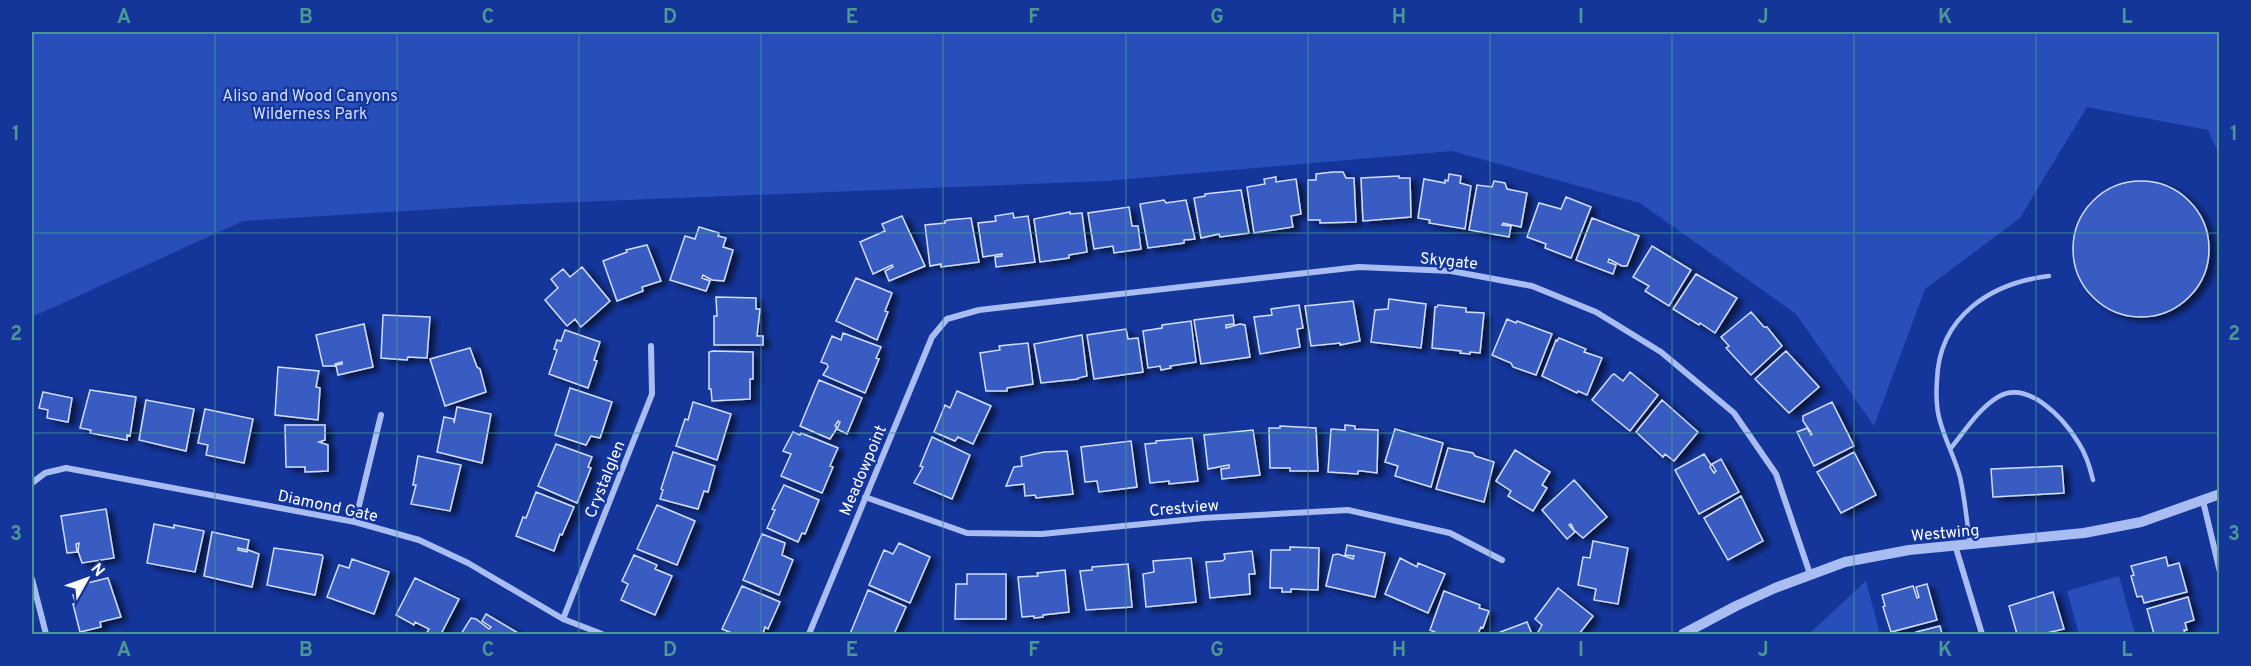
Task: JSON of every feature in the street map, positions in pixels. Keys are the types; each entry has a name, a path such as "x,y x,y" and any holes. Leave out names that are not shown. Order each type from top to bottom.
{"street":[{"name":"Skygate","path":"947,319 979,309 1359,267 1451,271 1532,286 1596,312 1652,346 1734,413 1776,474 1810,574"},
{"name":"Meadowpoint","path":"809,634 932,337 947,319"},
{"name":"Crystalglen","path":"563,619 652,394 651,346"},
{"path":"355,522 381,415"},
{"name":"Diamond Gate","path":"32,483 45,473 66,468 355,522 419,540 468,563 563,619 602,634"},
{"name":"Westwing","path":"1683,634 1736,606 1810,574 1845,562 1909,550 2084,533 2141,522 2220,494"},
{"name":"Crestview","path":"865,497 967,533 1042,534 1204,518 1348,510 1450,533 1502,560"},
{"path":"2203,501 2220,572"},
{"path":"1954,545 1982,634"},
{"path":"32,579 46,634"}],"lane":[{"path":"1970,545 1961,481 1940,421 1936,397 1939,363 1949,332 1980,300 2006,285 2049,276"},
{"path":"1951,448 1984,407 2000,396 2016,393 2033,397 2048,406 2078,441 2094,480"}],"green space":[{"name":"Aliso and Wood Canyons Wilderness Park","path":"32,32 2219,32 2219,155 2208,130 2087,107 2020,218 1925,289 1874,426 1796,314 1640,203 1452,151 1105,181 503,205 243,221 32,317"},
{"path":"2119,576 2135,634 2079,634 2067,591"},
{"path":"1866,581 1880,634 1809,634"}],"building":[{"path":"1343,172 1346,178 1354,178 1356,222 1320,223 1320,220 1308,220 1308,180 1316,180 1316,174"},
{"path":"1449,174 1461,176 1460,183 1471,186 1465,229 1429,223 1430,220 1418,218 1424,179 1445,183 1445,180 1448,181"},
{"path":"1399,176 1399,178 1410,178 1411,217 1363,221 1361,178"},
{"path":"1276,177 1276,182 1296,179 1301,214 1291,216 1293,227 1254,233 1247,187 1265,184 1264,179"},
{"path":"1494,181 1505,183 1507,189 1527,193 1521,227 1503,223 1502,225 1511,226 1509,237 1469,230 1477,185 1492,187"},
{"path":"2141,181 2167,186 2189,201 2204,223 2209,249 2204,275 2189,297 2167,312 2141,317 2115,312 2093,297 2078,275 2073,249 2078,223 2093,201 2115,186"},
{"path":"1241,190 1249,233 1220,237 1219,234 1201,238 1194,198 1205,196 1205,194"},
{"path":"1566,197 1591,207 1571,258 1545,248 1546,244 1527,237 1539,203 1561,209"},
{"path":"1164,200 1166,203 1186,200 1195,239 1184,240 1184,243 1148,248 1140,204"},
{"path":"1129,207 1132,226 1138,226 1141,249 1114,253 1113,246 1094,249 1088,213"},
{"path":"1070,212 1070,214 1082,213 1087,252 1069,255 1069,258 1040,262 1034,219"},
{"path":"1013,213 1014,218 1028,216 1035,262 996,267 995,257 1002,256 1002,254 983,257 978,223 996,221 995,216"},
{"path":"902,216 925,266 889,281 885,271 893,267 892,265 873,274 860,242 885,231 882,224"},
{"path":"971,218 979,262 941,267 941,264 930,266 925,225"},
{"path":"1592,218 1639,236 1627,266 1622,266 1609,259 1608,262 1616,265 1613,274 1576,260"},
{"path":"699,227 719,233 718,236 726,238 723,247 733,250 724,281 712,280 703,275 702,278 710,281 706,291 670,280 685,236 695,239"},
{"path":"647,245 661,281 642,287 643,291 617,301 603,261 627,252 626,250"},
{"path":"1652,246 1691,270 1669,306 1645,291 1649,286 1633,277"},
{"path":"582,267 610,301 581,327 575,319 567,326 545,300 558,288 551,279 563,269 570,277"},
{"path":"1696,274 1737,298 1715,333 1673,309"},
{"path":"856,278 892,293 885,311 888,312 877,340 836,321"},
{"path":"716,297 756,298 756,309 760,309 757,336 763,336 763,345 714,345"},
{"path":"1389,299 1426,304 1421,348 1371,342 1375,310 1388,309"},
{"path":"1353,301 1360,341 1340,345 1340,343 1311,346 1305,306"},
{"path":"1299,305 1303,328 1297,329 1300,347 1260,354 1254,317 1272,315 1271,309"},
{"path":"1438,305 1466,308 1466,312 1484,313 1480,353 1460,353 1461,351 1432,348 1435,307"},
{"path":"1751,312 1782,346 1751,375 1726,348 1729,346 1721,337"},
{"path":"383,315 430,317 427,358 408,357 407,360 381,358"},
{"path":"1233,315 1234,324 1226,325 1226,328 1245,325 1250,357 1201,364 1194,320"},
{"path":"1507,319 1552,334 1536,375 1513,367 1511,363 1492,355"},
{"path":"1191,321 1196,362 1170,366 1171,368 1161,370 1160,366 1148,368 1143,331 1162,328 1162,325"},
{"path":"364,324 373,367 338,375 336,365 342,362 335,364 335,366 323,366 316,335"},
{"path":"1126,329 1128,339 1138,338 1143,372 1094,379 1087,335"},
{"path":"565,330 600,342 594,360 597,361 588,388 549,374 557,350 554,349 557,340 561,341"},
{"path":"843,333 881,347 876,358 879,359 865,393 823,375 828,367 827,364 821,362 832,336 841,340"},
{"path":"1082,335 1087,376 1041,383 1034,344"},
{"path":"1559,338 1586,349 1584,352 1602,358 1587,395 1578,391 1577,393 1542,376 1556,340"},
{"path":"1028,343 1033,384 1007,388 1007,391 986,391 980,353 1000,350 999,346"},
{"path":"470,348 477,367 480,369 486,392 445,406 430,359"},
{"path":"1786,351 1819,387 1789,413 1755,379"},
{"path":"709,352 753,352 750,399 712,401 711,389 709,389"},
{"path":"278,367 319,371 316,387 320,388 318,420 275,415"},
{"path":"1630,372 1658,395 1630,431 1592,400 1612,375 1614,374 1623,381"},
{"path":"819,380 862,398 847,434 837,429 840,422 838,421 835,426 837,428 830,439 800,426"},
{"path":"570,388 612,402 600,438 591,436 586,445 555,435"},
{"path":"90,390 136,397 130,436 127,435 127,440 90,433 91,430 80,428"},
{"path":"957,391 991,406 973,444 958,437 955,441 934,432 945,405 950,408"},
{"path":"43,392 72,398 68,422 47,418 48,410 39,408"},
{"path":"146,400 194,409 186,451 139,440"},
{"path":"1662,400 1698,432 1674,461 1665,454 1663,457 1636,432"},
{"path":"693,402 731,414 717,460 676,446 685,419 688,420"},
{"path":"1832,402 1854,446 1814,466 1797,432 1807,428 1811,435 1812,434 1803,421 1803,416"},
{"path":"457,407 491,414 482,463 437,452 444,417 454,419 454,423"},
{"path":"205,409 253,419 244,463 206,455 208,445 198,443"},
{"path":"285,425 325,425 325,440 319,442 328,445 328,471 305,472 305,467 286,467"},
{"path":"1345,425 1355,426 1355,429 1378,430 1377,473 1328,472 1331,429 1345,430"},
{"path":"1280,426 1316,428 1318,471 1270,468 1269,428 1280,428"},
{"path":"1395,429 1443,443 1431,487 1395,476 1398,466 1385,462"},
{"path":"1253,430 1260,475 1222,479 1221,469 1229,468 1229,465 1208,469 1204,435"},
{"path":"793,432 838,448 822,493 781,476 791,454 783,451"},
{"path":"932,437 970,455 952,499 914,483 923,467 920,466"},
{"path":"1192,438 1198,481 1150,483 1145,444"},
{"path":"1131,441 1137,487 1099,492 1097,481 1085,482 1081,447"},
{"path":"556,444 592,457 588,467 591,468 577,503 538,486"},
{"path":"1448,448 1473,453 1475,456 1494,462 1484,502 1436,489"},
{"path":"1515,450 1550,472 1542,485 1547,488 1533,511 1508,496 1511,491 1496,481"},
{"path":"1067,451 1073,494 1036,498 1035,495 1025,496 1024,484 1006,486 1014,467 1022,466 1021,457 1044,452"},
{"path":"673,452 715,466 708,492 704,491 698,509 660,499"},
{"path":"1854,452 1876,495 1841,513 1817,472"},
{"path":"1704,454 1714,473 1716,471 1712,464 1721,459 1739,492 1699,514 1675,470"},
{"path":"418,456 461,465 450,511 411,504 416,485 413,485"},
{"path":"2062,466 2064,493 1993,497 1991,469"},
{"path":"1574,480 1607,517 1583,538 1571,524 1569,525 1575,532 1567,539 1542,510"},
{"path":"784,485 819,500 805,534 802,533 798,542 767,528 775,510 772,509"},
{"path":"536,492 574,507 554,551 516,536"},
{"path":"1741,496 1763,541 1728,560 1704,518"},
{"path":"657,505 695,521 677,565 637,549"},
{"path":"106,509 114,558 82,563 78,551 79,543 76,544 77,552 67,553 61,516"},
{"path":"154,524 204,531 195,572 147,563"},
{"path":"212,532 249,540 247,550 238,548 238,550 247,552 248,550 259,554 252,587 204,576"},
{"path":"762,534 785,543 782,555 793,560 779,595 743,580"},
{"path":"1593,541 1628,548 1618,604 1594,600 1596,589 1578,585 1583,557 1590,558"},
{"path":"899,543 930,557 910,603 869,585 884,550 893,554"},
{"path":"1347,545 1385,553 1375,597 1326,586 1333,555 1338,554 1353,559 1354,556 1345,555"},
{"path":"1290,547 1319,548 1318,590 1291,589 1291,592 1282,592 1282,588 1270,588 1271,550 1290,550"},
{"path":"274,548 322,555 315,595 267,585"},
{"path":"1252,551 1255,574 1249,574 1250,594 1210,598 1206,562 1222,561 1225,559 1224,554"},
{"path":"634,555 657,565 655,569 672,576 655,615 621,600 628,584 622,581"},
{"path":"2166,557 2168,566 2179,563 2187,592 2144,603 2142,596 2137,597 2131,576 2134,575 2131,566"},
{"path":"1191,558 1196,602 1146,607 1143,574 1154,572 1153,561"},
{"path":"1400,558 1417,567 1418,563 1445,574 1428,613 1385,594"},
{"path":"352,559 389,572 374,614 327,597 339,565 349,568"},
{"path":"1128,564 1132,607 1086,610 1080,571 1092,570 1092,567"},
{"path":"1065,570 1069,612 1034,618 1034,616 1022,617 1018,577 1038,576 1037,573"},
{"path":"967,574 1006,574 1006,619 955,619 956,584 967,584"},
{"path":"108,578 121,617 100,622 101,627 80,632 73,604 76,604 73,595 77,594 75,586"},
{"path":"415,578 459,599 441,634 426,634 429,629 415,622 414,625 396,615"},
{"path":"1927,584 1937,620 1891,632 1883,607 1885,606 1882,595 1913,586 1917,598 1919,597 1916,587"},
{"path":"742,586 780,602 768,629 765,627 763,634 734,634 722,629"},
{"path":"1558,588 1593,616 1579,634 1537,634 1542,625 1535,619"},
{"path":"868,590 906,607 894,634 850,634"},
{"path":"1444,591 1480,605 1479,608 1489,611 1483,628 1481,627 1478,634 1439,634 1430,630"},
{"path":"2053,592 2064,629 2042,634 2017,634 2009,606"},
{"path":"2188,597 2194,620 2185,623 2187,630 2184,630 2185,634 2154,634 2147,609"},
{"path":"486,614 518,633 461,634 471,618 489,629 491,627 482,621"},
{"path":"1527,622 1532,634 1495,634"},
{"path":"1940,626 1942,634 1916,634 1916,632"}]}
